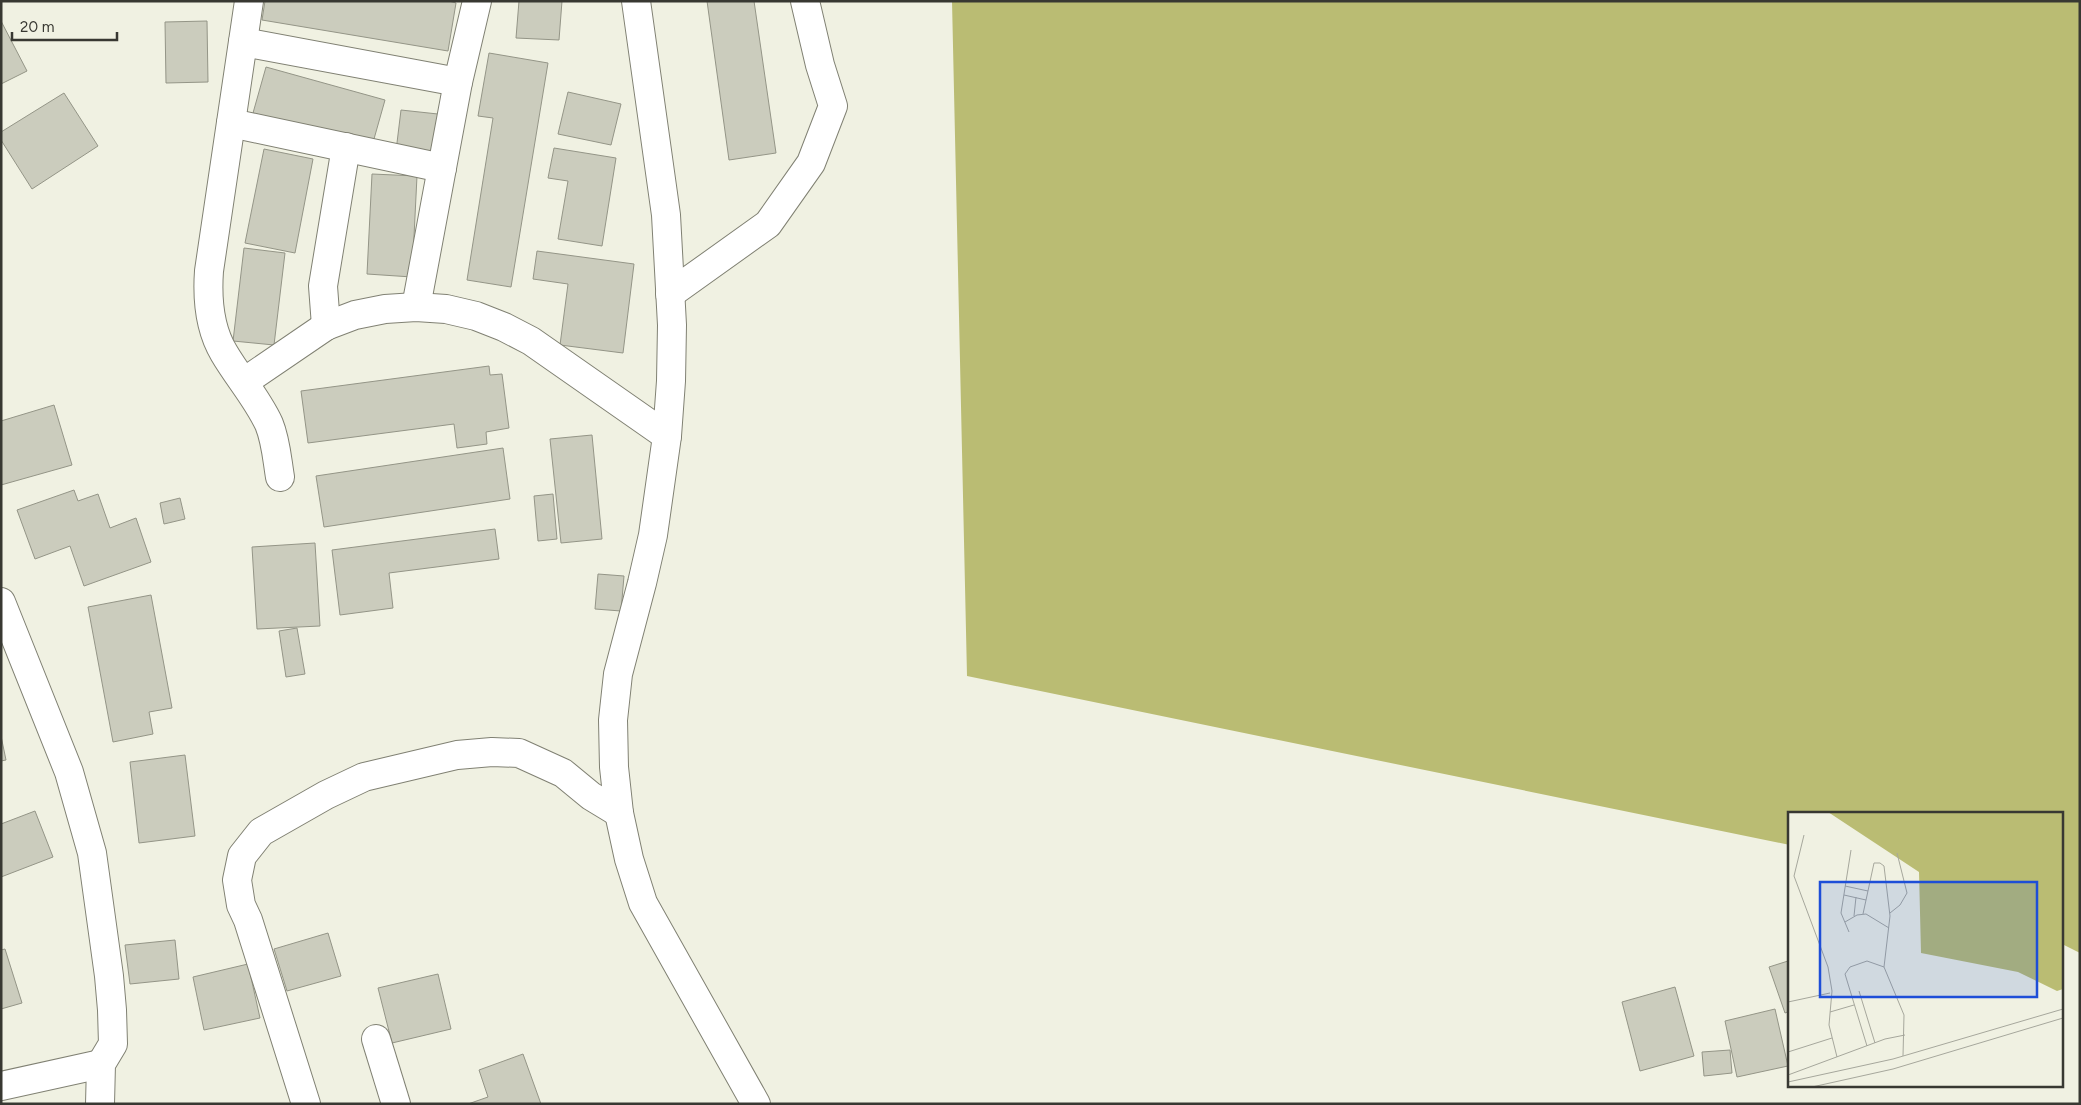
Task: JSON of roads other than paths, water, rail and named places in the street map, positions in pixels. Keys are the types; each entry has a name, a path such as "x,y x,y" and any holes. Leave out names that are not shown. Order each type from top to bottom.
{"street":[{"path":"249,1 209,271 208,293 210,315 223,352 244,382 270,426 275,443 280,477"},
{"path":"416,307 458,82 477,1"},
{"path":"636,1 666,215 670,294 671,381 667,436 653,535 618,674 614,767 619,813 629,859 643,903 756,1104"},
{"path":"670,294 768,224 811,163 833,106 820,64 805,1"},
{"path":"243,42 458,82"},
{"path":"231,123 442,168"},
{"path":"326,326 323,286 346,147"},
{"path":"244,382 326,326 370,312 416,307 446,309 476,316 504,326 531,341 667,436"},
{"path":"1,602 69,772 92,853 110,976 112,1010 113,1044 101,1064 100,1104"},
{"path":"306,1104 248,920 241,905 237,880 242,856 261,832 364,777 457,754 492,752 519,753 550,766 563,773 591,796 619,813"},
{"path":"376,1039 396,1104"},
{"path":"1,1086 101,1064"}]}
